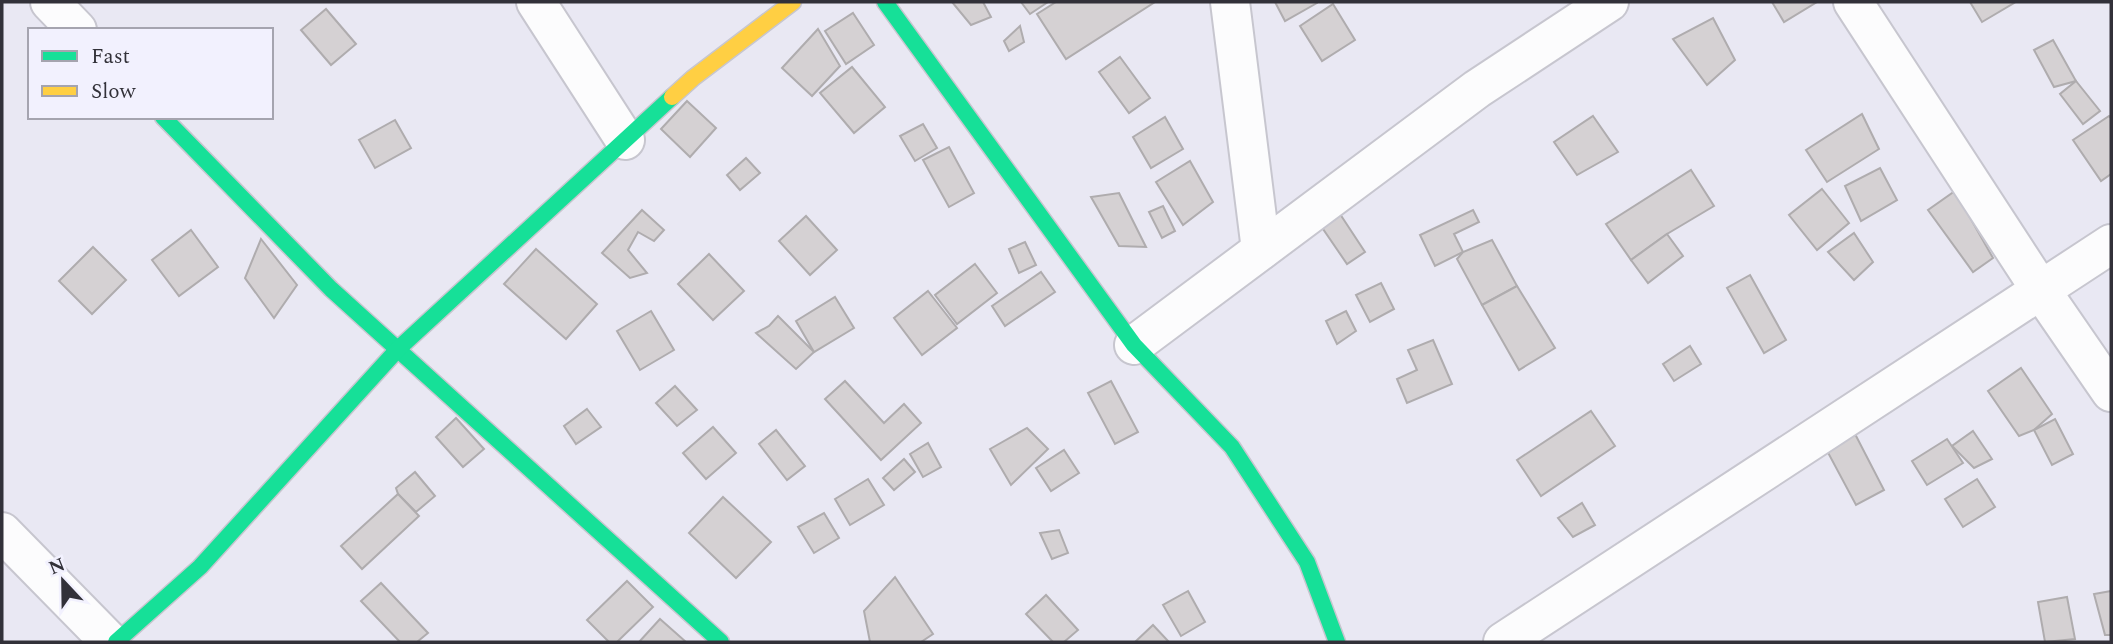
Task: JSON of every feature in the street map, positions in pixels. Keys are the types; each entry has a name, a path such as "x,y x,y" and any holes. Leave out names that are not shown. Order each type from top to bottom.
{"street":[{"path":"50,2 75,28"},
{"path":"536,2 625,140"},
{"path":"2,533 113,642 201,567 398,349 693,78 793,2"},
{"path":"885,2 1134,345 1232,447 1307,562 1338,642"},
{"path":"1230,2 1261,250"},
{"path":"1134,345 1477,89 1609,2"},
{"path":"1853,2 2040,289 2111,392"},
{"path":"165,119 331,289 721,642"},
{"path":"1503,642 2111,244"}],"building":[{"path":"952,2 983,2 991,17 971,25"},
{"path":"1021,2 1048,2 1030,14"},
{"path":"1056,2 1155,2 1066,59 1037,14"},
{"path":"1275,2 1317,2 1317,3 1285,21"},
{"path":"1772,2 1817,2 1784,22"},
{"path":"1970,2 2013,2 2014,3 1982,22"},
{"path":"1333,4 1355,40 1322,61 1300,26"},
{"path":"326,9 356,44 331,65 301,30"},
{"path":"853,13 874,45 846,64 825,31"},
{"path":"1713,18 1735,60 1707,85 1673,39"},
{"path":"1020,26 1024,42 1009,51 1004,41"},
{"path":"818,29 840,66 812,96 782,68"},
{"path":"2053,40 2076,81 2054,87 2034,50"},
{"path":"1120,57 1150,98 1129,113 1099,72"},
{"path":"852,67 885,107 854,133 820,93"},
{"path":"2076,81 2100,111 2083,124 2060,94"},
{"path":"687,101 716,128 690,157 661,129"},
{"path":"1862,114 1879,149 1827,182 1806,150"},
{"path":"1593,116 1618,152 1577,175 1554,142"},
{"path":"2109,116 2111,174 2101,181 2073,140"},
{"path":"1165,117 1183,149 1151,168 1133,137"},
{"path":"395,120 411,148 375,168 359,140"},
{"path":"923,124 937,148 915,161 900,136"},
{"path":"949,147 974,193 949,207 923,160"},
{"path":"746,158 760,173 740,190 727,175"},
{"path":"1190,161 1213,202 1183,225 1156,182"},
{"path":"1880,168 1897,200 1861,221 1845,186"},
{"path":"1691,170 1714,206 1667,234 1631,260 1606,224"},
{"path":"1822,189 1849,223 1817,250 1789,215"},
{"path":"1955,191 1993,258 1973,272 1928,210"},
{"path":"1119,193 1146,247 1119,246 1091,197"},
{"path":"1163,206 1175,231 1162,238 1149,212"},
{"path":"642,210 664,230 654,241 638,232 628,250 647,273 630,278 602,253"},
{"path":"1473,210 1479,222 1454,234 1463,252 1435,266 1420,235"},
{"path":"1340,214 1365,252 1347,264 1321,226"},
{"path":"806,216 837,250 810,275 779,241"},
{"path":"191,230 218,267 179,296 152,260"},
{"path":"1854,233 1873,262 1854,280 1828,252"},
{"path":"1667,234 1683,256 1648,283 1631,260"},
{"path":"261,239 297,285 274,318 245,278"},
{"path":"1492,240 1517,286 1482,305 1457,259 1463,252"},
{"path":"1025,242 1036,265 1019,273 1009,249"},
{"path":"93,247 126,280 92,314 59,281"},
{"path":"536,249 597,304 566,339 504,284"},
{"path":"709,254 744,291 713,320 678,284"},
{"path":"975,264 997,293 957,324 935,295"},
{"path":"1041,272 1055,292 1005,326 992,306"},
{"path":"1750,275 1786,340 1764,353 1727,288"},
{"path":"1381,283 1394,309 1370,322 1356,295"},
{"path":"1517,286 1555,348 1519,370 1482,305"},
{"path":"928,291 957,328 922,355 894,318"},
{"path":"835,297 854,328 814,352 796,321"},
{"path":"651,311 674,350 640,370 617,331"},
{"path":"1346,311 1356,331 1337,344 1326,321"},
{"path":"778,316 814,352 796,369 756,333 769,326"},
{"path":"1433,340 1452,384 1407,403 1397,379 1417,370 1408,350"},
{"path":"1690,346 1701,364 1674,381 1663,364"},
{"path":"2021,368 2052,414 2034,430 2019,436 1988,391"},
{"path":"845,381 884,423 904,404 921,423 881,460 825,399"},
{"path":"1111,381 1138,432 1115,444 1088,393"},
{"path":"675,386 697,410 677,426 656,403"},
{"path":"587,409 601,427 576,444 564,426"},
{"path":"1591,411 1615,446 1541,496 1517,460"},
{"path":"456,418 484,449 463,467 436,437"},
{"path":"2055,419 2073,454 2052,465 2034,430"},
{"path":"713,427 736,453 706,479 683,453"},
{"path":"1027,428 1048,449 1011,485 990,449"},
{"path":"776,430 805,466 787,480 759,444"},
{"path":"1973,431 1992,459 1974,468 1952,446"},
{"path":"1854,432 1884,490 1856,505 1825,447"},
{"path":"1947,439 1963,463 1927,485 1912,461"},
{"path":"928,443 941,467 923,477 910,454"},
{"path":"1064,450 1079,473 1051,491 1036,468"},
{"path":"904,459 915,472 894,490 883,478"},
{"path":"415,472 435,496 416,512 398,494 396,488"},
{"path":"868,479 884,505 850,525 835,499"},
{"path":"1977,479 1995,507 1963,527 1945,499"},
{"path":"398,494 419,516 362,569 341,546"},
{"path":"723,497 771,542 736,578 689,533"},
{"path":"1582,503 1595,525 1573,537 1558,518"},
{"path":"824,513 839,538 814,553 798,527"},
{"path":"1059,530 1068,553 1052,559 1040,533"},
{"path":"895,577 933,634 921,642 870,642 864,611"},
{"path":"627,581 653,607 617,642 609,642 587,620"},
{"path":"381,583 428,633 417,642 400,642 361,601"},
{"path":"1188,591 1205,622 1181,636 1163,605"},
{"path":"2111,591 2111,635 2105,635 2094,594"},
{"path":"1046,595 1078,630 1064,642 1053,642 1026,614"},
{"path":"2067,597 2075,639 2045,642 2038,602"},
{"path":"660,619 686,642 639,642"},
{"path":"1153,625 1169,642 1135,642"}],"traffic: fast":[{"path":"885,2 1134,345 1232,447 1307,562 1337,642"},
{"path":"116,642 200,567 398,349 672,97"},
{"path":"165,119 331,289 721,642"}],"traffic: slow":[{"path":"672,97 793,2"}]}
